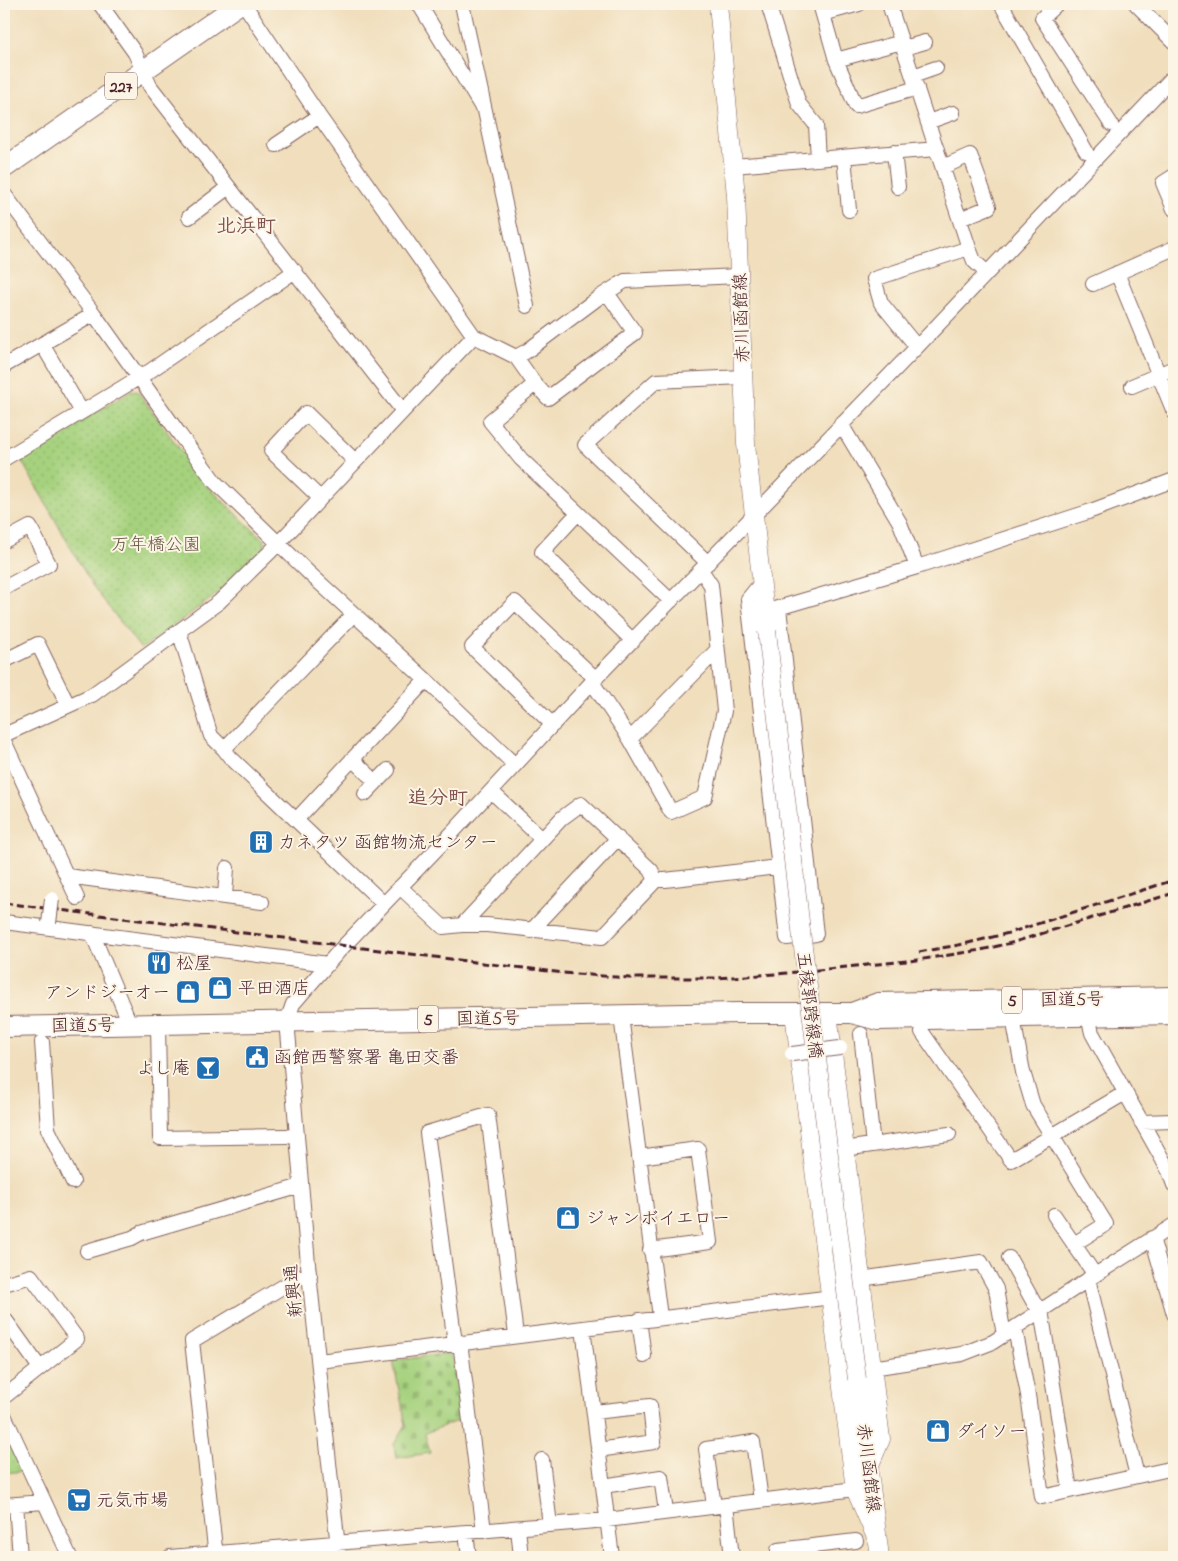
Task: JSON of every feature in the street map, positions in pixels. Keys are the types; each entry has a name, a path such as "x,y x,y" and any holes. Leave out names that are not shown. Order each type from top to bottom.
{"highway":[{"name":"227","path":"4,168 239,4"},
{"name":"国道5号","path":"852,1013 878,1003 1174,997"},
{"name":"国道5号","path":"4,1027 794,1013 852,1013 878,1020 1174,1014"}],"main road":[{"name":"赤川函館線","path":"718,4 733,166 740,276 746,444 761,583 772,610 767,631"},
{"name":"五稜郭跨線橋","path":"767,631 802,938 857,1379"},
{"path":"794,1013 832,1297 855,1489 879,1549"},
{"path":"828,1013 860,1279 882,1439 869,1468"},
{"name":"赤川函館線","path":"857,1379 879,1549"}],"street":[{"path":"100,4 135,53 150,86 403,411"},
{"path":"244,4 319,116 474,336 516,357 535,384 548,398 634,333 607,293"},
{"path":"419,4 485,113"},
{"path":"462,4 527,306"},
{"path":"768,4 799,104 816,125 818,159"},
{"path":"859,4 822,9 836,60 856,106 915,82 936,68"},
{"path":"890,4 969,248 974,261 986,272"},
{"path":"1000,4 1086,151"},
{"path":"1058,4 1042,18 1111,124"},
{"path":"1136,4 1174,42"},
{"path":"836,60 925,42"},
{"path":"287,1021 293,1004 328,964 594,680 917,347 986,272 1174,76"},
{"path":"928,122 953,113"},
{"path":"276,145 319,116"},
{"path":"733,166 937,149"},
{"path":"894,152 898,187"},
{"path":"943,167 970,155 989,207 960,220"},
{"path":"844,157 849,210"},
{"path":"1174,176 1163,183 1174,209"},
{"path":"189,217 222,192 227,185"},
{"path":"4,194 94,314 215,482 515,766"},
{"path":"917,347 881,303 874,279 969,248"},
{"path":"1093,284 1174,248"},
{"path":"4,459 139,378 295,271"},
{"path":"1117,273 1174,412"},
{"path":"516,357 625,281 740,276"},
{"path":"4,366 94,314"},
{"path":"4,735 92,695 219,602 278,543 474,336"},
{"path":"42,344 82,412"},
{"path":"1132,386 1174,368"},
{"path":"553,725 472,647 515,602 594,680 671,812 705,797 724,712 711,585 705,567 585,445 656,381 743,377"},
{"path":"535,384 490,420 521,459 671,601"},
{"path":"320,498 271,451 306,413 355,461"},
{"path":"841,424 900,523 917,567"},
{"path":"761,583 748,600 787,938 816,934 772,610 917,567 1088,512 1174,480"},
{"path":"578,513 542,552 633,641"},
{"path":"4,541 30,526 49,564 4,588"},
{"path":"224,749 354,614"},
{"path":"179,631 211,736 230,757 384,904"},
{"path":"4,661 38,644 68,705"},
{"path":"630,739 717,650"},
{"path":"296,820 426,680"},
{"path":"4,741 77,898"},
{"path":"352,759 376,782"},
{"path":"365,794 388,770"},
{"path":"491,791 542,839"},
{"path":"462,924 562,818 581,804 651,870 656,880"},
{"path":"531,931 618,838"},
{"path":"400,887 443,927 462,924 487,925 602,937 656,880 778,867"},
{"path":"225,896 227,868"},
{"path":"67,876 262,902"},
{"path":"49,923 52,899"},
{"path":"4,922 328,964"},
{"path":"92,933 130,1024"},
{"path":"621,1016 660,1317"},
{"path":"1088,1016 1092,1033 1169,1171 1174,1185"},
{"path":"1013,1018 1026,1085 1033,1105 1106,1224 1074,1244"},
{"name":"新興通","path":"287,1021 301,1186 339,1550"},
{"path":"158,1024 160,1138 287,1136"},
{"path":"922,1032 1011,1160 1125,1093"},
{"path":"860,1034 873,1145"},
{"path":"42,1042 48,1129 73,1182"},
{"path":"792,1054 840,1048"},
{"path":"484,1530 428,1133 488,1115 516,1335"},
{"path":"1141,1122 1174,1121"},
{"path":"844,1149 949,1134"},
{"path":"639,1157 698,1149 710,1242 650,1250"},
{"path":"87,1251 132,1238 141,1233 301,1186"},
{"path":"1054,1215 1074,1244 1092,1277 1137,1476"},
{"path":"872,1368 962,1354 993,1342 1174,1225"},
{"path":"1152,1238 1174,1314"},
{"path":"1009,1258 1034,1303 1041,1310 1070,1490"},
{"path":"860,1279 981,1262 996,1289 1028,1395 1037,1498 1174,1468"},
{"path":"4,1284 31,1276 77,1339 4,1397"},
{"path":"215,1556 192,1342 299,1277 310,1276"},
{"path":"319,1360 832,1297"},
{"path":"4,1318 40,1368"},
{"path":"639,1320 644,1356"},
{"path":"583,1328 612,1557"},
{"path":"594,1412 650,1406 654,1442 598,1450"},
{"path":"4,1416 70,1557"},
{"path":"732,1557 706,1449 753,1442 761,1500"},
{"path":"542,1460 550,1525"},
{"path":"603,1486 661,1477 666,1512"},
{"path":"170,1557 339,1550 466,1532 607,1520 855,1489"},
{"path":"20,1557 10,1505 44,1502"},
{"path":"518,1528 521,1557"},
{"path":"466,1532 469,1557"},
{"path":"779,1557 778,1550 856,1541"}],"green space":[{"name":"万年橋公園","path":"133,390 138,392 207,486 265,541 265,548 212,598 141,649 92,585 20,458"},
{"path":"448,1353 454,1359 462,1419 425,1433 430,1453 396,1458 394,1444 406,1425 393,1361"},
{"path":"5,1433 24,1471 4,1473"}],"railway":[{"path":"919,952 1009,933 1174,880"},
{"path":"4,903 563,973 629,978 714,978 777,974 917,960 981,950 1011,943 1174,893"}],"place":[{"name":"カネタツ 函館物流センター","path":"261,842"},
{"name":"松屋","path":"159,963"},
{"name":"平田酒店","path":"220,988"},
{"name":"アンドジーオー","path":"188,992"},
{"name":"函館西警察署 亀田交番","path":"257,1057"},
{"name":"よし庵","path":"208,1068"},
{"name":"ジャンボイエロー","path":"568,1218"},
{"name":"ダイソー","path":"938,1431"},
{"name":"元気市場","path":"79,1500"}],"district":[{"name":"北浜町","path":"246,225"},
{"name":"追分町","path":"438,797"}]}
